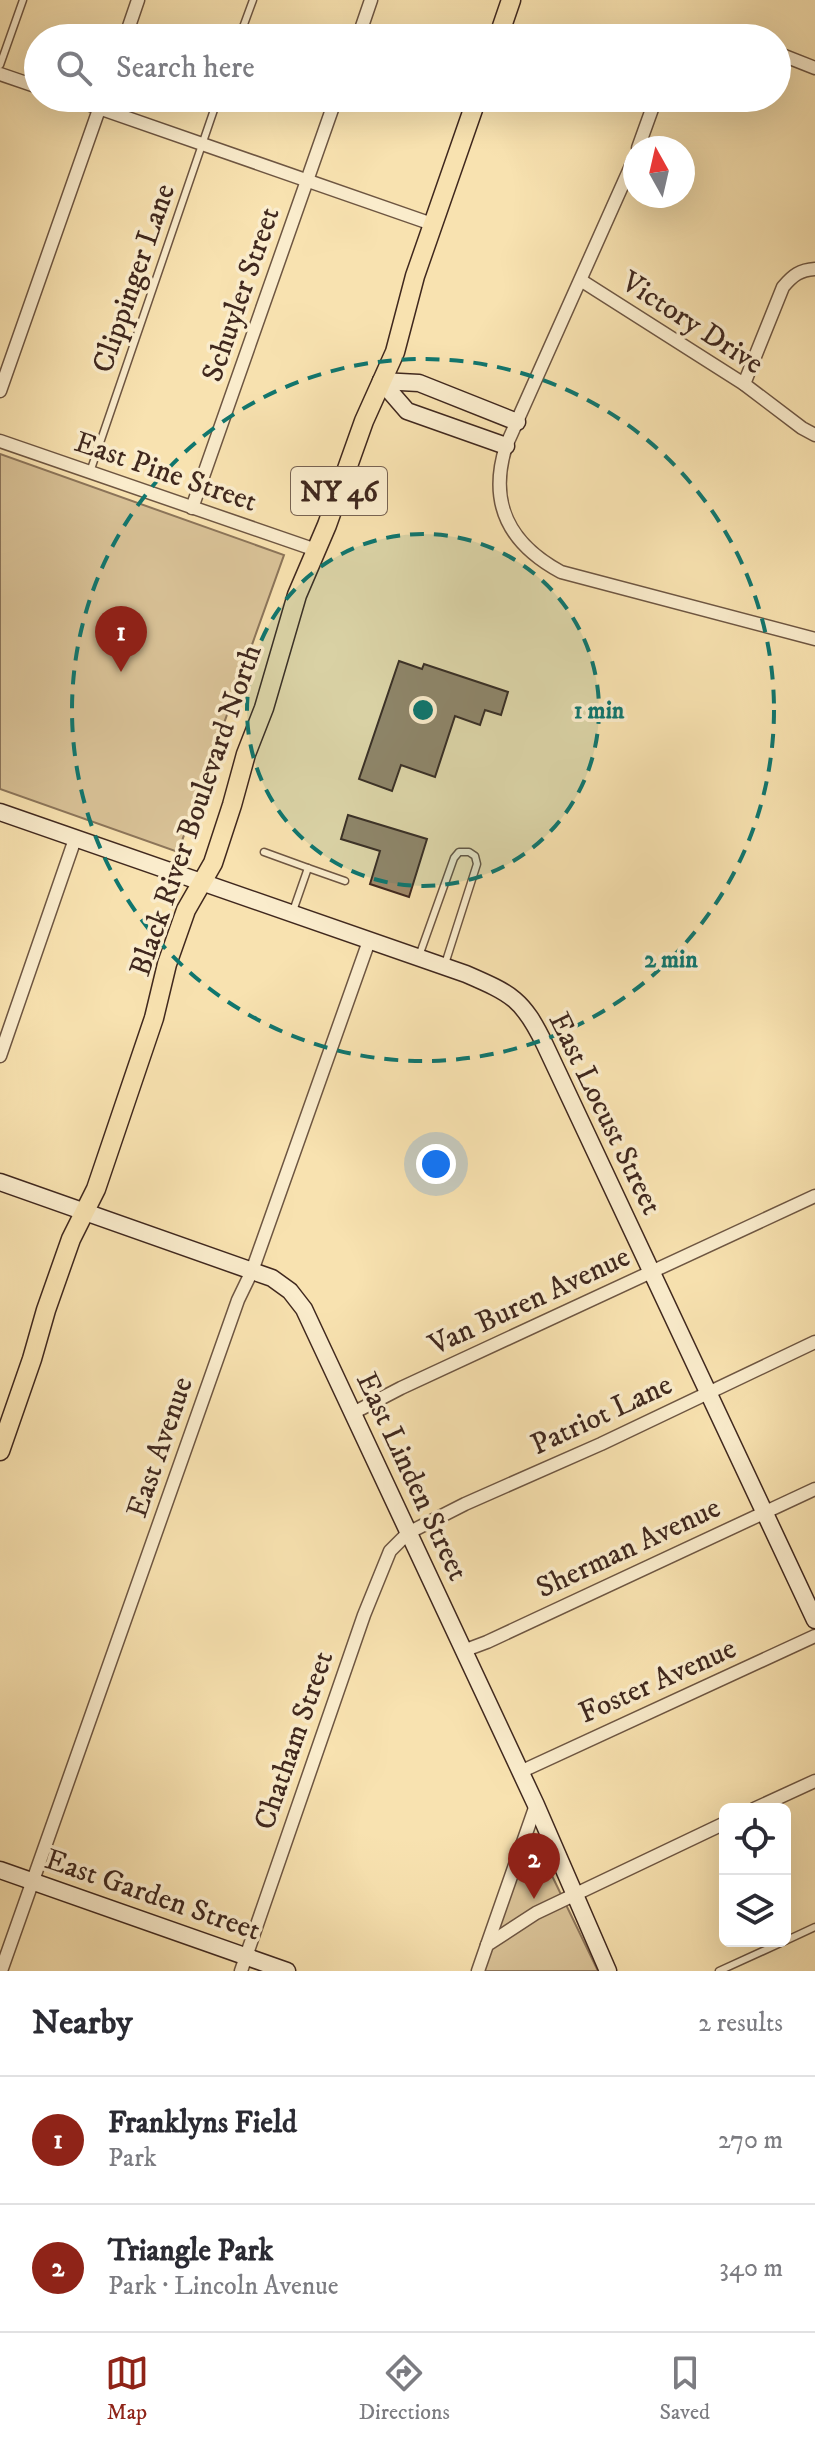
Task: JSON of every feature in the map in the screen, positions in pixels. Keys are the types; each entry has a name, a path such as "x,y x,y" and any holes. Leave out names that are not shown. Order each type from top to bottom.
{"main road":[{"path":"503,24 511,0"},
{"name":"Black River Boulevard North","path":"0,1451 66,1253 86,1212 154,1018 181,923 213,863 290,619 381,381 395,352 432,224 472,112"}],"street":[{"path":"130,24 138,0"},
{"path":"363,24 371,0"},
{"path":"791,59 815,68"},
{"path":"0,74 24,82"},
{"path":"0,391 99,112"},
{"path":"124,112 202,144 432,224"},
{"name":"Schuyler Street","path":"192,508 331,112"},
{"path":"642,136 651,112"},
{"path":"623,185 506,446 500,465 505,516 515,536 561,572 815,639"},
{"path":"744,384 783,287 793,275 815,269"},
{"name":"Victory Drive","path":"582,281 744,384 815,435"},
{"path":"381,381 419,383 517,422"},
{"path":"381,381 407,411 506,446"},
{"name":"East Pine Street","path":"0,441 316,550"},
{"name":"East Locust Street","path":"0,812 419,958 512,995 533,1019 815,1620"},
{"path":"0,1056 75,839"},
{"name":"East Avenue","path":"1,1971 238,1300 252,1271 369,941"},
{"name":"East Linden Street","path":"0,1182 272,1278 290,1291 304,1309 536,1805 608,1971"},
{"name":"Van Buren Avenue","path":"353,1413 815,1196"},
{"name":"Patriot Lane","path":"408,1533 815,1342"},
{"name":"Sherman Avenue","path":"463,1651 815,1489"},
{"name":"Chatham Street","path":"244,1964 364,1615 390,1551 408,1533"},
{"name":"Foster Avenue","path":"520,1772 815,1636"},
{"path":"767,1803 815,1781"},
{"path":"478,1971 536,1805"},
{"path":"487,1945 573,1893 719,1826"},
{"name":"East Garden Street","path":"0,1870 244,1964 287,1971"}],"lane":[{"path":"0,65 23,0"},
{"path":"244,24 253,0"},
{"name":"Clippinger Lane","path":"90,472 213,112"},
{"path":"264,852 345,881"},
{"path":"419,958 454,858 459,852 469,852 475,856 477,864 444,967"},
{"path":"292,915 308,868"},
{"path":"791,1938 815,1927"},
{"path":"719,1971 772,1947"}],"shaded area":[{"path":"0,454 284,555 178,852 0,789"},
{"path":"528,1826 598,1971 481,1971"}],"building":[{"path":"399,661 422,669 424,664 508,692 501,715 485,710 480,725 455,716 435,777 401,765 392,791 359,779"},
{"path":"348,815 427,839 409,897 370,884 380,851 341,839"}],"place":[{"name":"Franklyns Field","path":"121,672"},
{"name":"Triangle Park","path":"534,1899"}]}
